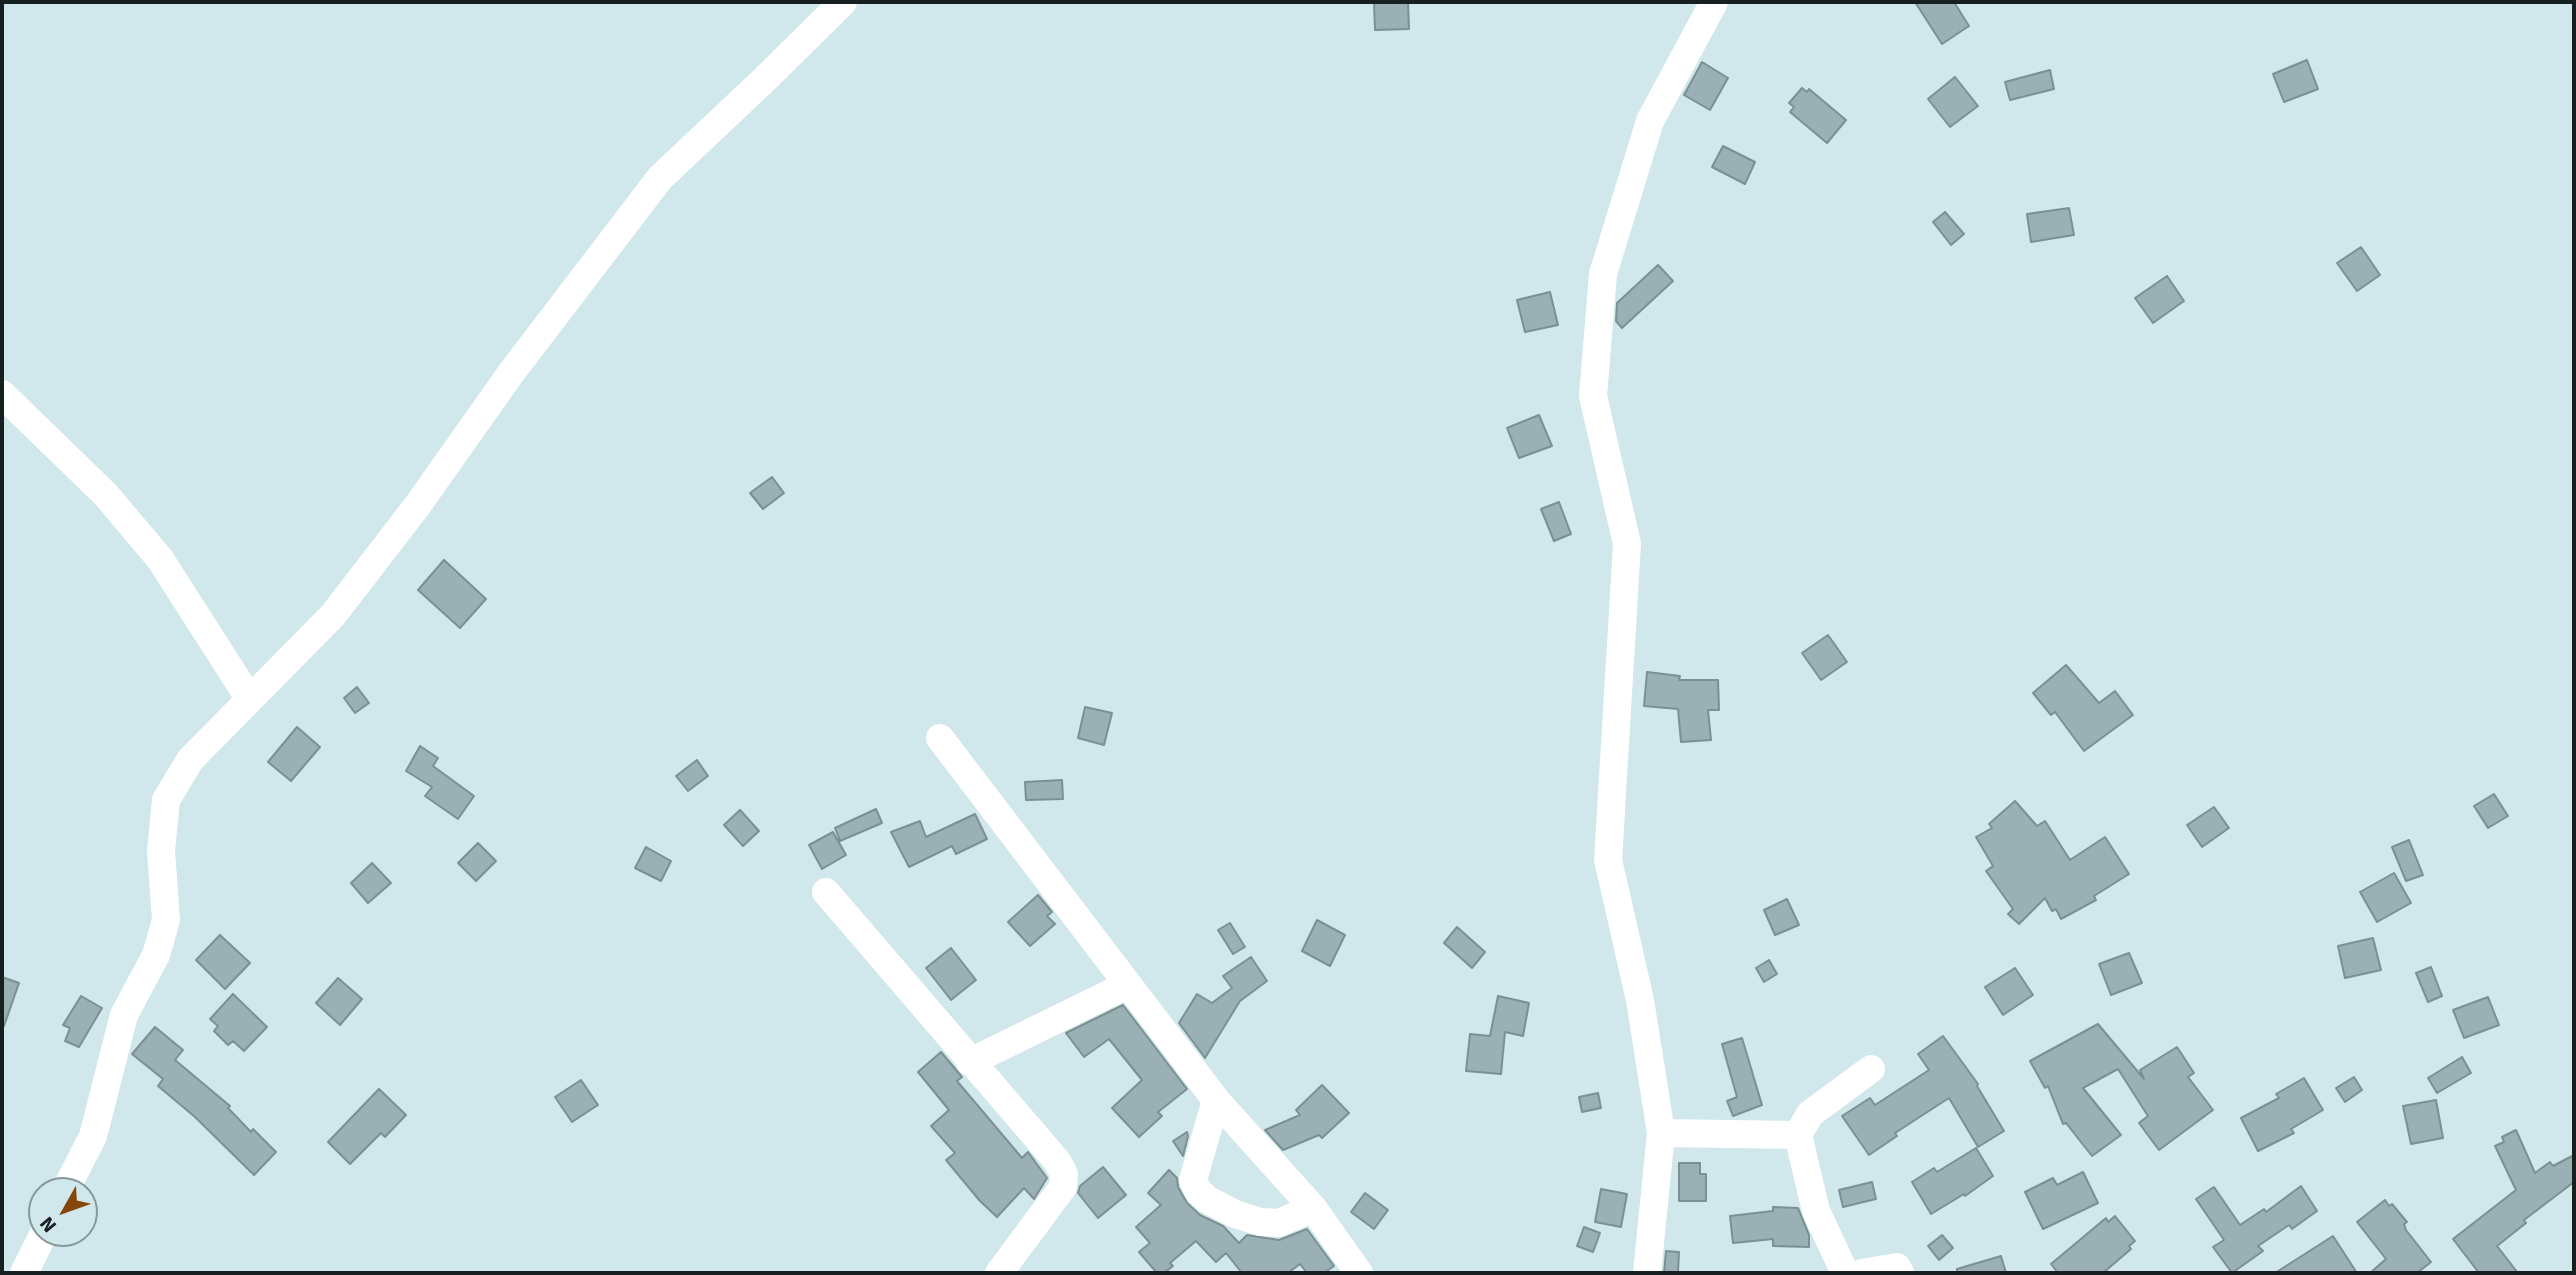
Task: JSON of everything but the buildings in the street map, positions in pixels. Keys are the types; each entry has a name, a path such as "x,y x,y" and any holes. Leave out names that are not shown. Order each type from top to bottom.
{"street":[{"path":"72,1177 93,1136 124,1015 156,955 166,920 162,851 166,800 190,760 334,615 511,373 660,178 843,2"},
{"path":"1647,1273 1661,1133 1640,1000 1608,860 1627,544 1592,396 1603,274 1650,121 1714,2"},
{"path":"2,394 106,495 160,559 249,698"},
{"path":"940,738 1216,1100 1313,1208 1359,1273"},
{"path":"826,892 1056,1161 1064,1174 1063,1187 999,1273"},
{"path":"970,1062 1127,985"},
{"path":"1845,1273 1816,1211 1798,1135 1810,1114 1871,1069"},
{"path":"1216,1100 1193,1180 1198,1191 1208,1200 1235,1214 1260,1222 1279,1223 1313,1208"},
{"path":"1661,1133 1798,1135"},
{"path":"24,1273 37,1247"},
{"path":"1862,1273 1897,1267 1900,1273"}]}
